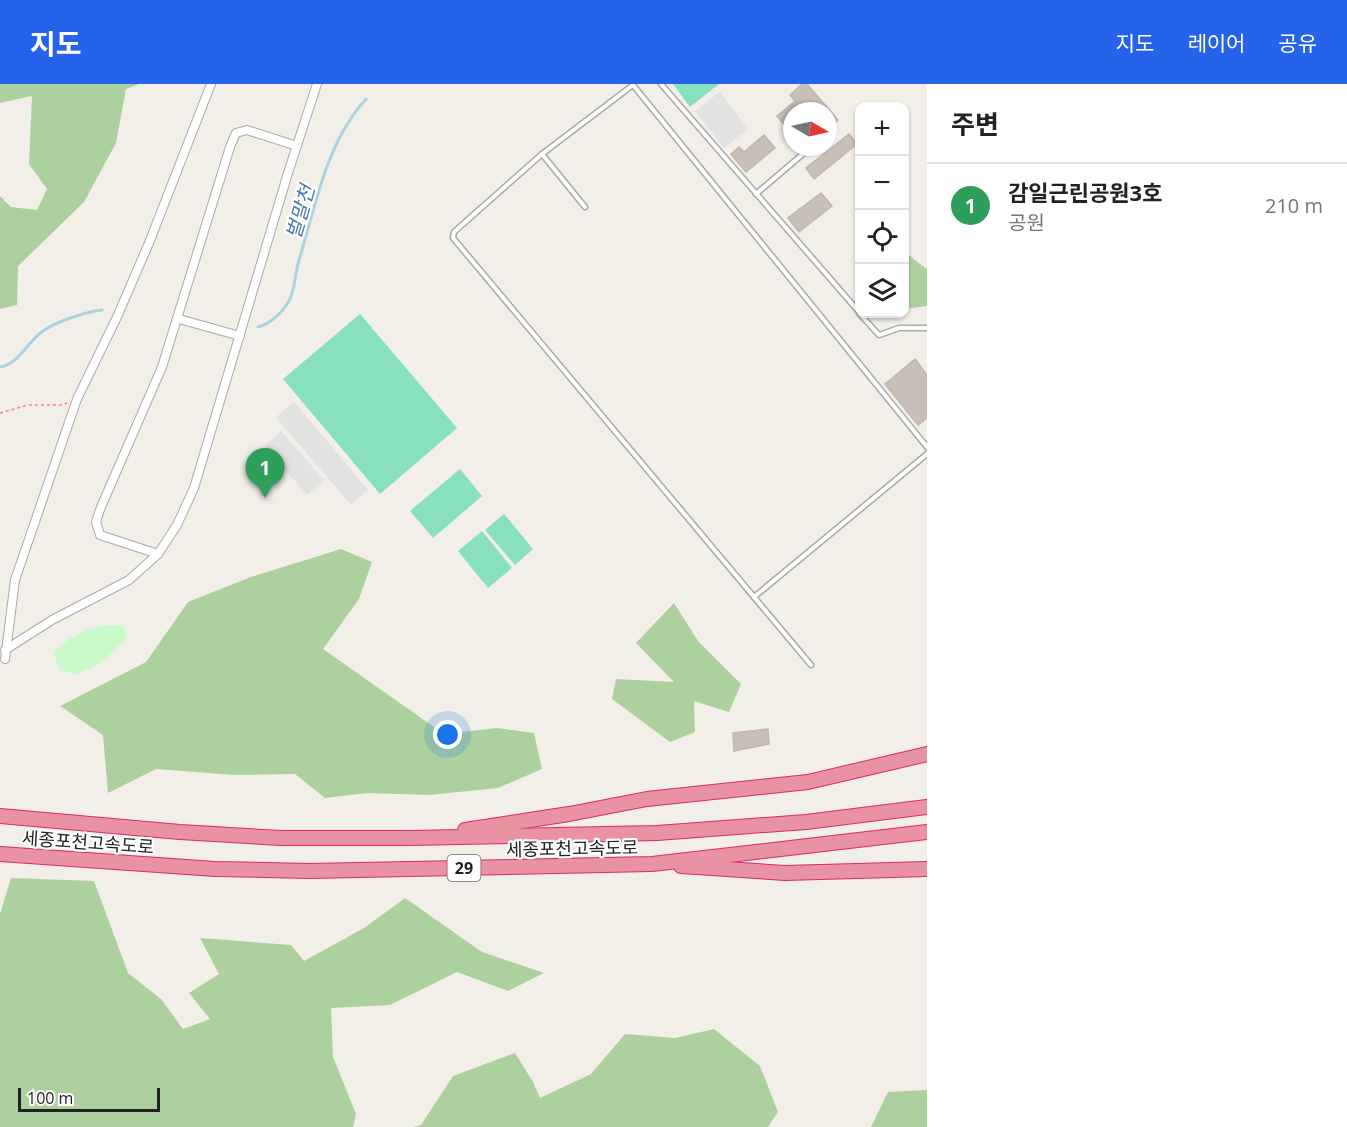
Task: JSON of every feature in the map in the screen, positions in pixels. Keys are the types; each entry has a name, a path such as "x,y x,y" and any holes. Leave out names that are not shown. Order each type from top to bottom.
{"highway":[{"path":"410,838 569,814 647,799 808,783 927,754"},
{"name":"세종포천고속도로","path":"4,817 280,838 410,838 657,833 806,822 927,807"},
{"name":"세종포천고속도로","path":"0,854 215,869 309,871 652,864 927,832"},
{"path":"652,864 785,873 927,869"}],"street":[{"path":"5,660 15,580 77,399 149,243 211,84"},
{"path":"5,650 52,620 129,580 158,554 177,525 194,488 317,84"},
{"path":"158,554 100,535 96,522 162,367 236,133 247,130 297,146"},
{"path":"178,319 240,336"}],"lane":[{"path":"661,84 855,307"},
{"path":"811,665 453,238 454,232 542,154 633,85 927,447"},
{"path":"542,154 585,207"},
{"path":"756,194 800,156"},
{"path":"864,318 879,335 899,328 927,328"},
{"path":"754,597 927,454"}],"path":[{"path":"0,413 28,405 61,405 77,399"}],"green space":[{"path":"0,84 139,84 126,89 116,143 84,202 18,266 17,305 0,309 0,196 11,207 37,210 47,189 29,164 32,96 0,103"},
{"path":"673,84 719,84 690,107"},
{"path":"909,255 927,268 927,306 909,308"},
{"path":"360,314 457,428 380,494 283,379"},
{"path":"460,469 482,496 433,538 410,511"},
{"path":"504,514 533,549 515,565 485,530"},
{"path":"482,531 512,568 488,588 458,551"},
{"path":"341,549 372,562 359,599 323,649 444,734 497,728 534,733 542,769 498,788 429,795 367,793 325,798 295,774 234,775 156,769 108,793 103,735 60,706 146,662 188,602 251,577"},
{"path":"674,603 698,641 741,684 729,712 694,701 695,732 670,742 612,699 616,679 674,682 636,643"},
{"path":"109,625 124,626 126,638 101,663 75,675 59,669 53,652 79,634"},
{"path":"11,878 94,881 128,973 161,999 183,1029 210,1019 189,993 219,974 200,938 291,945 304,961 364,928 405,898 482,952 544,973 508,991 457,972 390,1005 331,1008 333,1057 356,1114 353,1127 0,1127 0,914"},
{"path":"714,1029 760,1066 778,1112 768,1127 413,1127 421,1125 453,1076 515,1053 540,1098 591,1074 625,1034 675,1038"},
{"path":"927,1090 927,1127 871,1127 888,1092"}],"shaded area":[{"path":"720,92 748,129 724,148 695,111"},
{"path":"294,402 368,490 351,505 276,417"},
{"path":"281,431 324,480 307,495 264,446"}],"building":[{"path":"802,84 807,84 822,102 794,102 790,95"},
{"path":"783,111 783,123 777,116"},
{"path":"849,134 855,142 855,146 814,179 806,168 821,156 837,156 837,143"},
{"path":"764,135 775,148 746,172 731,154 739,147 744,152"},
{"path":"821,193 832,206 799,232 788,218"},
{"path":"915,359 927,375 927,418 918,425 885,384"},
{"path":"768,729 769,744 734,751 733,733"}],"waterway":[{"name":"벌말천","path":"258,327 275,317 289,301 324,175 341,135 352,116 366,99"},
{"name":"벌말천","path":"0,367 13,362 38,335 49,327 102,310"}],"place":[{"name":"감일근린공원3호","path":"265,498"}]}
